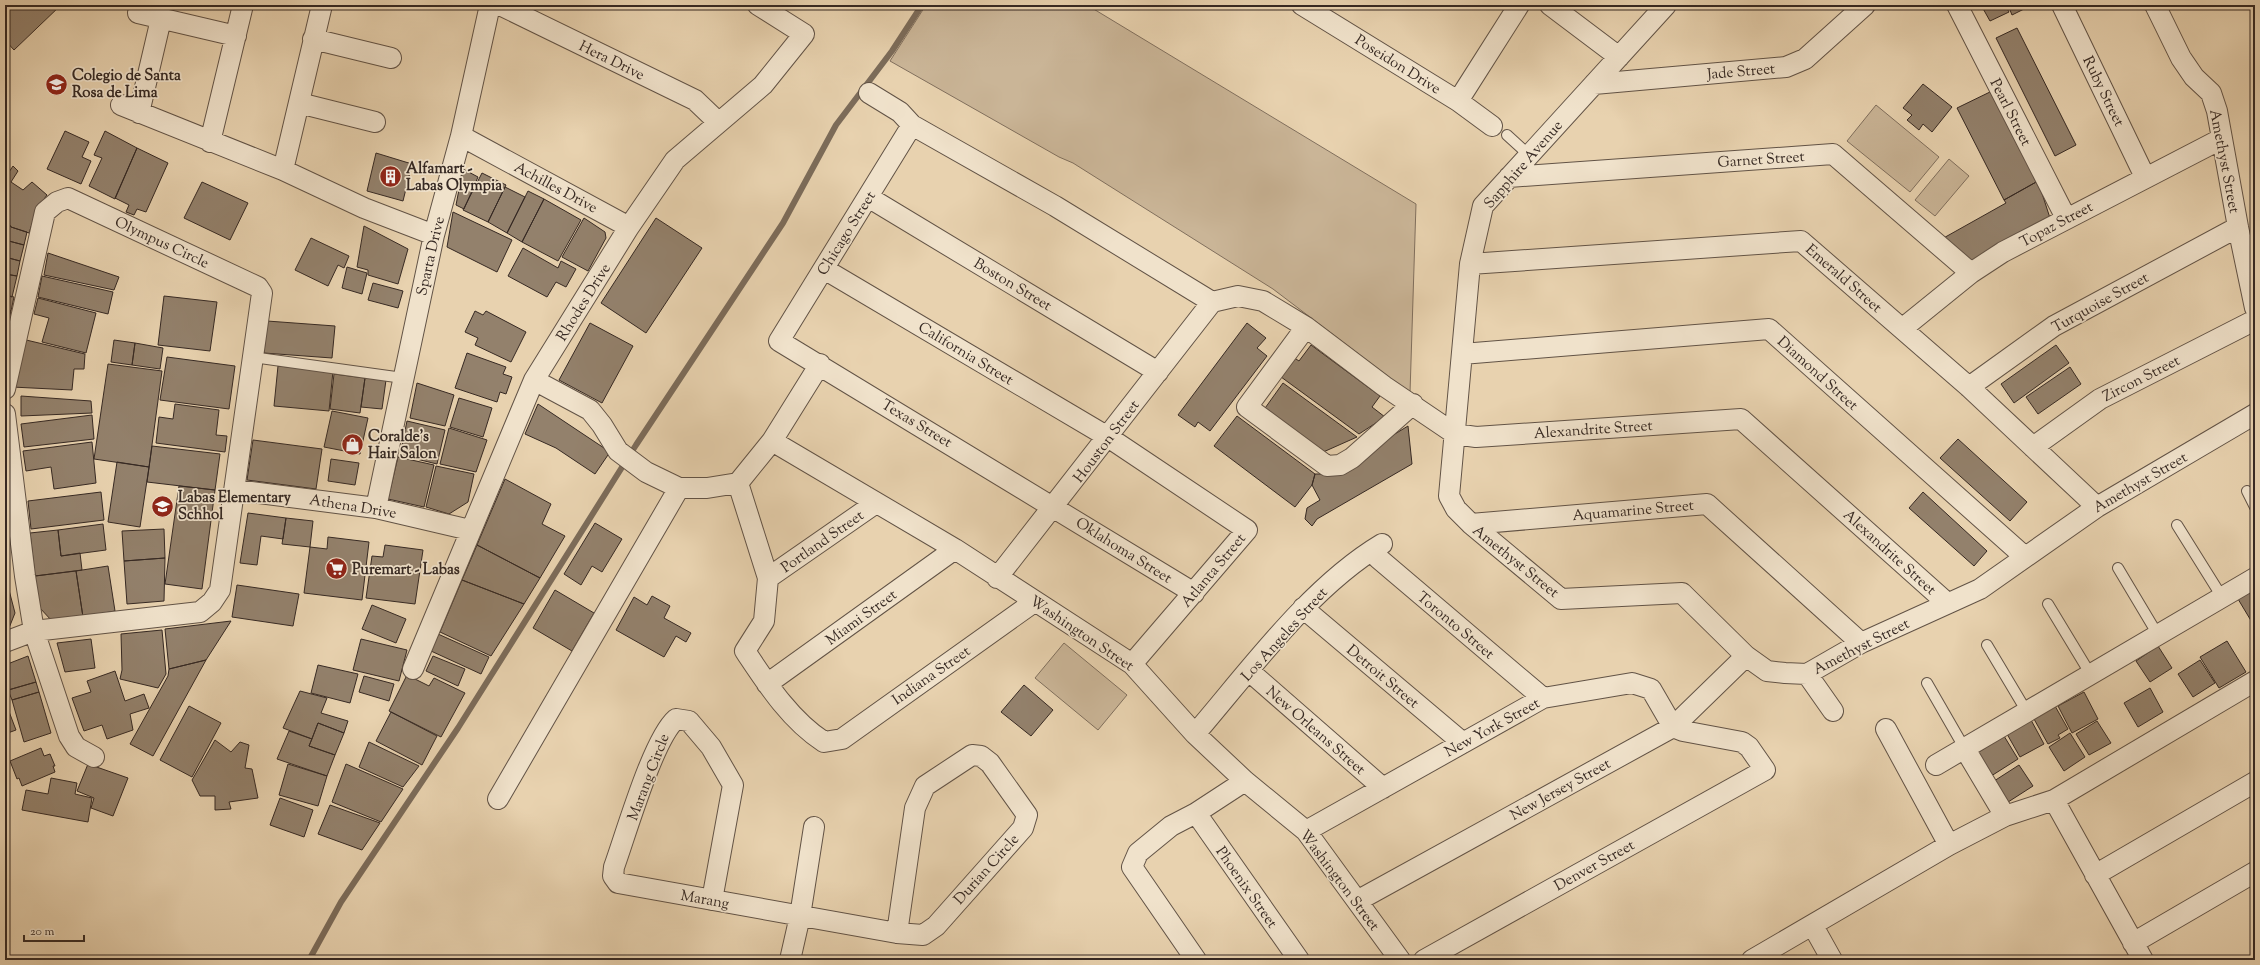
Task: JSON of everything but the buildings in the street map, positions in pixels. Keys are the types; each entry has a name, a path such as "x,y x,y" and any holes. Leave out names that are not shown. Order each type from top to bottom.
{"street":[{"path":"210,142 243,5"},
{"path":"282,170 322,5"},
{"name":"Sparta Drive","path":"376,508 434,235 461,136 490,5"},
{"name":"Hera Drive","path":"500,5 695,100 718,122"},
{"name":"Rhodes Drive","path":"413,669 534,380 629,227 675,160 763,84 804,34 758,5"},
{"name":"Poseidon Drive","path":"1302,5 1458,101 1499,131"},
{"path":"1458,101 1519,5"},
{"path":"1550,5 1620,57"},
{"name":"Sapphire Avenue","path":"1455,434 1470,264 1483,206 1666,5"},
{"name":"Jade Street","path":"1594,84 1786,67 1805,58 1865,5"},
{"name":"Pearl Street","path":"1957,5 2066,218"},
{"name":"Ruby Street","path":"2062,5 2145,177"},
{"name":"Amethyst Street","path":"2155,5 2181,58 2194,77 2211,93 2217,111 2221,139 2255,308"},
{"path":"138,13 236,36"},
{"path":"161,19 130,109 282,170 364,208 434,235"},
{"path":"313,39 391,58"},
{"path":"869,93 900,112 912,126 1055,206 1212,302"},
{"path":"298,103 375,122"},
{"name":"Chicago Street","path":"780,341 912,126"},
{"name":"Achilles Drive","path":"461,136 629,227"},
{"name":"Topaz Street","path":"1903,328 1970,273 2002,252 2221,139"},
{"name":"Garnet Street","path":"1509,177 1833,154 1970,273"},
{"name":"Boston Street","path":"868,196 1158,372"},
{"name":"Olympus Circle","path":"5,389 45,212 57,202 68,198 258,287 262,293 220,590 212,602 200,612 34,632 5,642"},
{"name":"Turquoise Street","path":"1969,387 2054,326 2238,227"},
{"name":"Emerald Street","path":"1470,264 1801,241 1903,328 1969,387 2096,507"},
{"name":"California Street","path":"824,269 1108,437"},
{"name":"Alexandrite Street","path":"1212,302 1238,296 1264,301 1306,327 1455,434 1476,437 1741,419 1947,603"},
{"name":"Houston Street","path":"997,578 1055,507 1212,302"},
{"name":"Zircon Street","path":"2034,447 2100,399 2255,320"},
{"path":"1306,327 1247,407 1327,466 1340,465 1352,458 1413,404"},
{"name":"Diamond Street","path":"1462,354 1769,329 2025,557"},
{"name":"Texas Street","path":"780,341 1055,507"},
{"path":"534,380 590,410 602,425 618,452 646,472 679,488 707,488 738,483 772,441 820,364"},
{"path":"5,414 24,576 34,632 69,736 76,747 94,757"},
{"name":"Amethyst Street","path":"1455,434 1449,496 1456,509 1471,524 1561,599 1682,593 1746,656 1767,671 1784,674 1808,674 1861,643 1980,588 2096,507 2255,414"},
{"name":"Atlanta Street","path":"1108,437 1247,530 1132,664"},
{"name":"Washington Street","path":"772,441 955,550 1132,664 1195,734 1245,781 1306,831 1400,960"},
{"path":"738,483 768,578 764,621 745,651 767,684"},
{"path":"498,799 679,488"},
{"name":"Athena Drive","path":"235,490 376,508 470,530"},
{"name":"Portland Street","path":"768,578 876,503"},
{"name":"Aquamarine Street","path":"1471,524 1706,504 1861,643"},
{"name":"Oklahoma Street","path":"1055,507 1194,593"},
{"name":"Los Angeles Street","path":"1195,734 1303,608 1351,564 1377,547"},
{"name":"Toronto Street","path":"1377,547 1378,558 1543,698"},
{"name":"Miami Street","path":"767,684 955,550"},
{"path":"1936,765 2255,578"},
{"name":"Indiana Street","path":"767,684 806,731 824,742 842,738 1034,602"},
{"name":"Detroit Street","path":"1303,608 1463,743"},
{"name":"New Jersey Street","path":"1357,901 1673,727 1746,656"},
{"name":"New Orleans Street","path":"1249,671 1383,788"},
{"path":"1808,674 1833,711"},
{"path":"1752,960 1813,926 1949,845 2004,816 2054,800 2255,681"},
{"name":"New York Street","path":"1306,831 1543,698 1632,683 1641,684 1651,689 1673,727"},
{"name":"Marang Circle","path":"613,876 614,867 656,749 668,726 676,719 689,721 712,747 733,785 712,900"},
{"name":"Denver Street","path":"1424,960 1765,770 1749,747 1742,742 1683,731 1673,727"},
{"path":"1886,729 1949,845"},
{"path":"1965,749 2004,816"},
{"name":"Durian Circle","path":"800,916 897,933 924,935 936,926 1023,828 1027,815 990,763 982,756 972,756 925,786 915,808 897,933"},
{"path":"1196,960 1132,867 1138,852 1171,826 1196,813 1245,781"},
{"path":"2095,875 2255,782"},
{"path":"2054,800 2143,960"},
{"name":"Phoenix Street","path":"1196,813 1299,960"},
{"path":"790,960 800,916 814,827"},
{"path":"2133,943 2255,872"},
{"name":"Marang","path":"613,876 618,883 800,916"},
{"path":"1813,926 1832,960"}],"lane":[{"path":"1499,131 1529,155"},
{"path":"252,357 403,378"},
{"path":"2247,491 2255,507"},
{"path":"2177,525 2222,597"},
{"path":"2118,568 2158,635"},
{"path":"2048,604 2091,675"},
{"path":"1987,645 2027,712"},
{"path":"1927,683 1965,749"}],"shaded area":[{"path":"926,5 1087,5 1416,204 1410,393 1273,289 1073,163 1059,157 890,61"},
{"path":"1876,105 1939,157 1910,192 1847,141"},
{"path":"1949,159 1969,176 1935,216 1915,200"},
{"path":"1064,643 1127,695 1098,730 1035,678"}],"waterway":[{"path":"309,960 341,902 458,728 636,445 783,223 836,125 892,51 922,5"}],"place":[{"name":"Colegio de Santa Rosa de Lima","path":"57,84"},
{"name":"Alfamart - Labas Olympia","path":"390,177"},
{"name":"Coralde's Hair Salon","path":"353,445"},
{"name":"Labas Elementary Schhol","path":"162,506"},
{"name":"Puremart - Labas","path":"337,569"}]}
